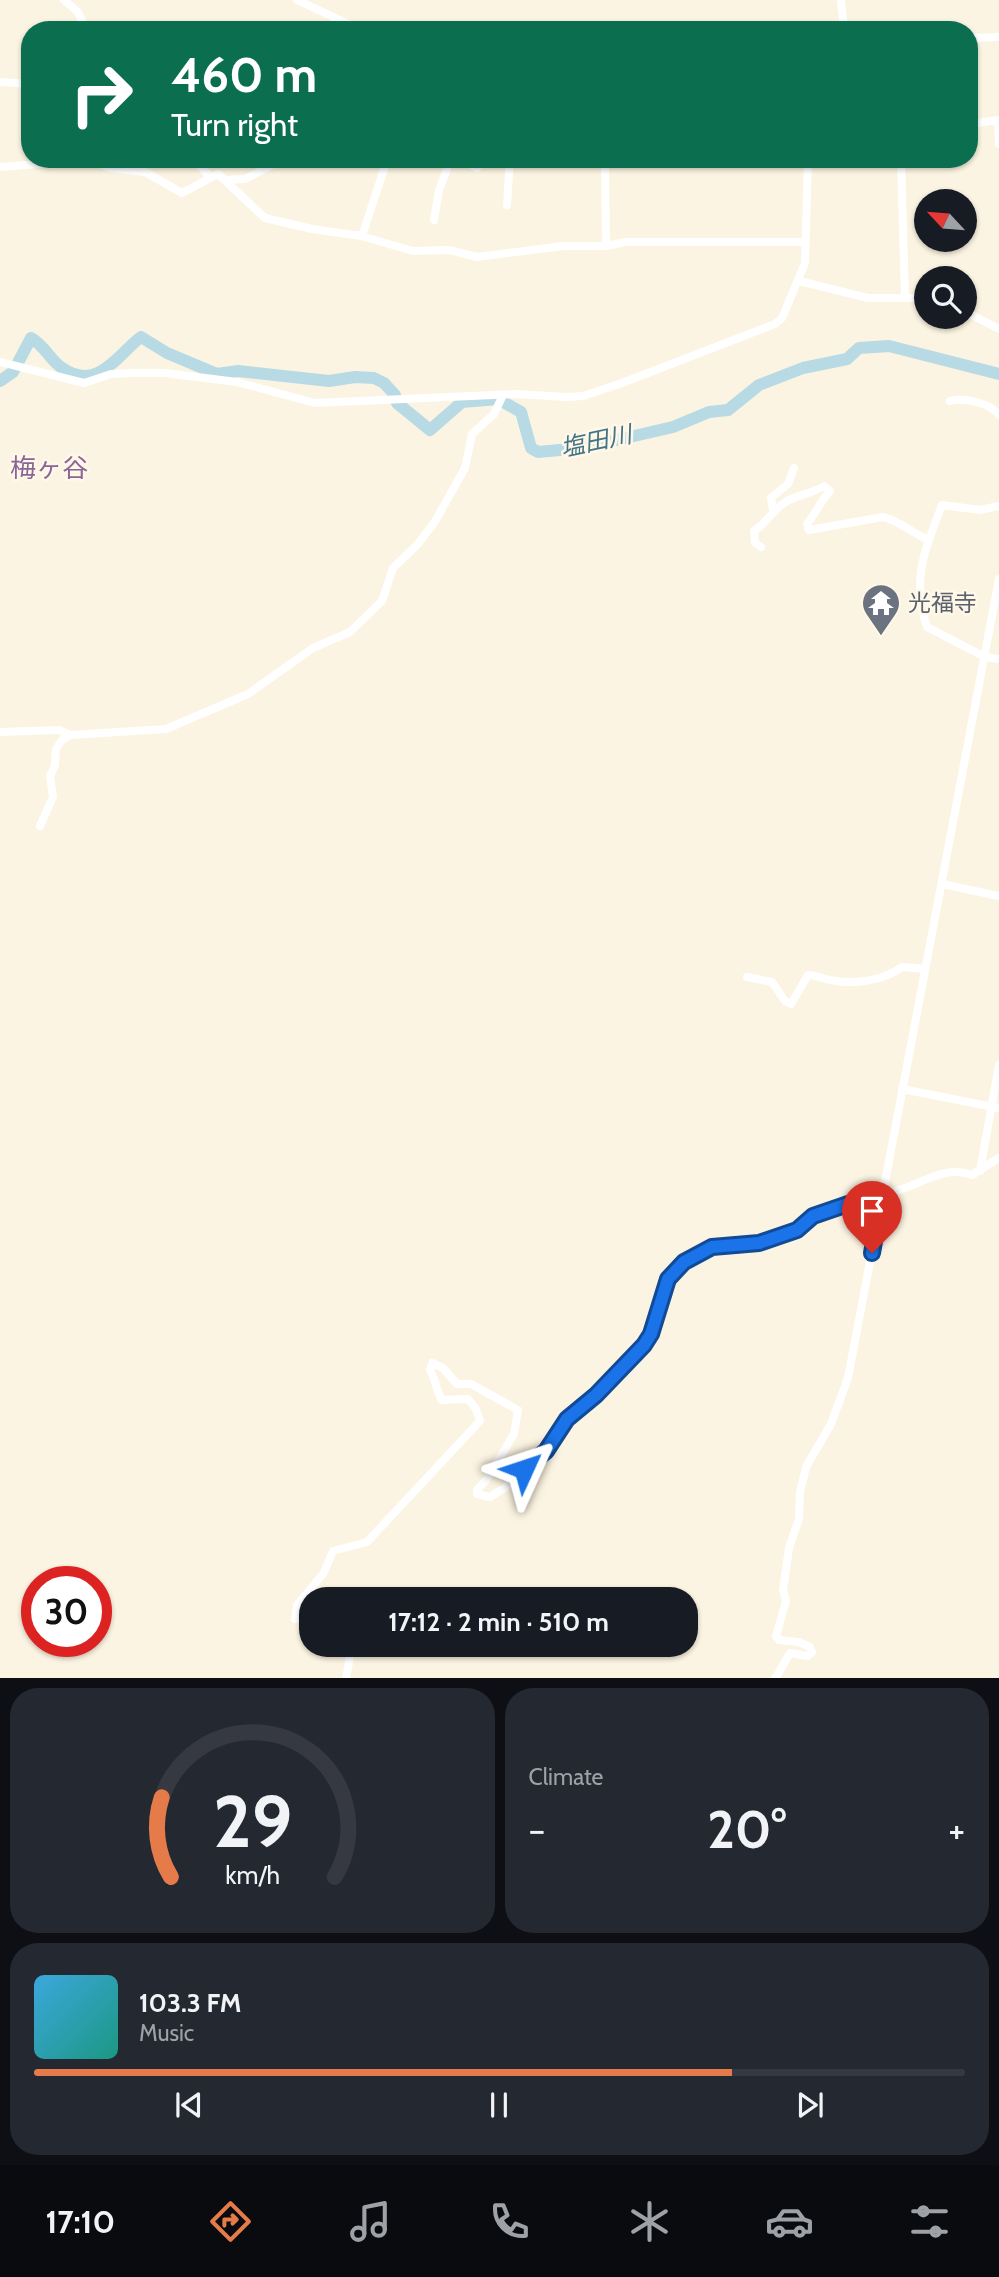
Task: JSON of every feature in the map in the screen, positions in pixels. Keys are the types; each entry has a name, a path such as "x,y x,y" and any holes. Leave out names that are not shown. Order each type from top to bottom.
{"street":[{"path":"64,0 78,12 82,21"},
{"path":"297,0 342,21"},
{"path":"841,0 843,21"},
{"path":"978,38 999,37"},
{"path":"0,82 21,83"},
{"path":"978,123 999,120 999,144"},
{"path":"0,167 21,167"},
{"path":"117,168 145,172 182,193 191,191 209,176 218,174 265,218 362,236 413,251 449,250 477,257 563,246 606,246 625,242 806,242"},
{"path":"202,168 209,176"},
{"path":"226,180 245,179 266,168"},
{"path":"362,236 384,168"},
{"path":"434,220 439,190 448,168"},
{"path":"508,205 510,168"},
{"path":"605,168 606,246"},
{"path":"0,362 84,383 111,374 165,373 237,382 314,403 503,395 583,396 775,324 788,308 805,263 808,168"},
{"path":"901,168 905,298"},
{"path":"799,281 868,298 914,298"},
{"path":"977,318 999,329"},
{"path":"0,732 49,729 70,735 166,729 248,694 313,648 350,632 382,601 393,568 417,545 434,523 466,468 472,434 494,414 503,395"},
{"path":"950,401 959,398 975,402 995,410 999,415"},
{"path":"761,547 755,542 754,531 771,519 771,498 788,484 794,468"},
{"path":"773,512 789,499 824,486 830,491 820,500 818,511 807,524 809,530 883,517 927,540"},
{"path":"999,506 980,510 942,505 927,540 919,585 920,605 927,627 985,657 999,659"},
{"path":"775,1678 790,1653 808,1656 812,1652 810,1647 799,1642 779,1640 776,1636 786,1601 783,1590 789,1548 799,1519 800,1492 806,1467 831,1424 848,1378 999,579"},
{"path":"40,826 53,797 50,776 55,765 55,749 61,740 70,735"},
{"path":"942,884 999,896"},
{"path":"747,977 772,982 785,1001 791,1004 808,975 837,981 860,981 890,975 902,967 925,969"},
{"path":"980,1171 995,1107 999,1065"},
{"path":"902,1089 995,1107"},
{"path":"312,1587 323,1574 334,1551 367,1542 480,1421 476,1409 468,1399 442,1400 438,1393 438,1384 430,1370 432,1363 443,1368 457,1384 471,1384 518,1410 514,1434 487,1479 477,1490 477,1494 490,1497 546,1451 567,1419 596,1395 644,1345 651,1334 668,1279 684,1262 712,1247 759,1243 797,1230 813,1216 848,1204 901,1192 944,1172 959,1170 972,1175 999,1158"},
{"path":"299,1603 295,1619 299,1619"},
{"path":"346,1678 350,1657"}],"waterway":[{"name":"塩田川","path":"0,381 13,372 31,338 62,368 75,375 86,376 106,368 141,337 167,353 217,374 238,371 329,381 355,377 374,378 384,383 395,395 397,403 430,430 462,402 498,399 521,412 531,448 538,452 582,448 673,427 709,412 728,410 759,385 803,368 847,359 859,348 889,346 999,374"}],"place":[{"name":"光福寺","path":"881,637"}],"district":[{"name":"梅ヶ谷","path":"49,468"}],"route":[{"path":"524,1469 546,1451 567,1419 596,1395 644,1345 651,1334 668,1279 684,1262 712,1247 759,1243 797,1230 813,1216 848,1204 881,1202 872,1253"}]}
